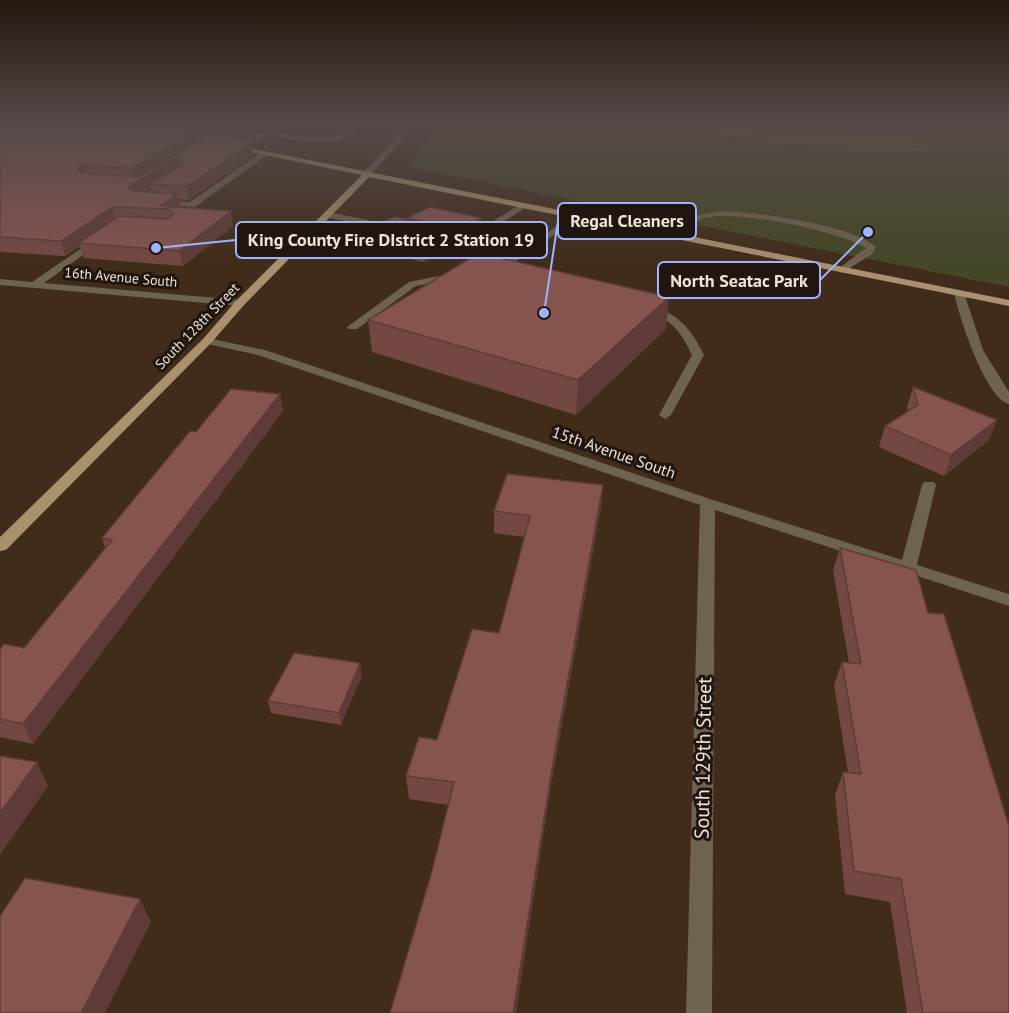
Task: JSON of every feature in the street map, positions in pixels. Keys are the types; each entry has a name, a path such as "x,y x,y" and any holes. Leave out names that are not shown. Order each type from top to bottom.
{"main road":[{"path":"354,171 1009,303"},
{"name":"South 128th Street","path":"0,546 207,341 240,303 367,174"}],"street":[{"path":"181,173 137,201 192,205 240,171"},
{"path":"421,234 464,243 522,206"},
{"path":"670,236 703,215 721,214 848,236 871,248 869,252 842,270"},
{"path":"329,215 410,231"},
{"path":"354,327 413,284 430,279 492,272 576,217"},
{"path":"34,285 111,231"},
{"name":"16th Avenue South","path":"0,282 240,303"},
{"path":"959,293 964,318 983,363 1009,400"},
{"path":"642,307 664,312 684,326 698,355 665,415"},
{"name":"15th Avenue South","path":"207,341 261,352 1009,600"},
{"path":"908,568 929,485"},
{"name":"South 129th Street","path":"699,1013 708,502"}],"green space":[{"path":"427,171 1009,171 1009,287"}],"building":[{"path":"0,171 80,171 138,177 148,171 154,171 128,187 134,191 177,194 161,206 231,211 179,251 79,243 119,216 168,219 174,214 168,209 112,207 61,241 0,237"},
{"path":"171,171 209,171 187,186 150,184"},
{"path":"430,207 481,218 462,229 407,218"},
{"path":"394,217 451,229 423,245 363,232"},
{"path":"479,253 669,297 578,380 368,320"},
{"path":"913,387 997,420 951,455 885,426 918,405"},
{"path":"231,389 280,394 23,724 0,719 0,649 4,644 24,648 112,540 102,538 190,431 196,432"},
{"path":"507,474 603,485 554,757 513,1013 390,1013 432,871 454,782 406,776 419,737 437,740 472,629 499,633 530,516 494,511"},
{"path":"840,548 916,570 928,613 944,614 1009,826 1009,1013 923,1013 901,879 854,871 843,772 861,774 842,662 861,664"},
{"path":"294,653 360,663 339,713 268,701"},
{"path":"0,756 37,762 0,813"},
{"path":"25,878 140,899 81,1013 0,1013 0,916"}],"place":[{"name":"North Seatac Park","path":"868,232"},
{"name":"King County Fire DIstrict 2 Station 19","path":"156,248"},
{"name":"Regal Cleaners","path":"544,313"}]}
